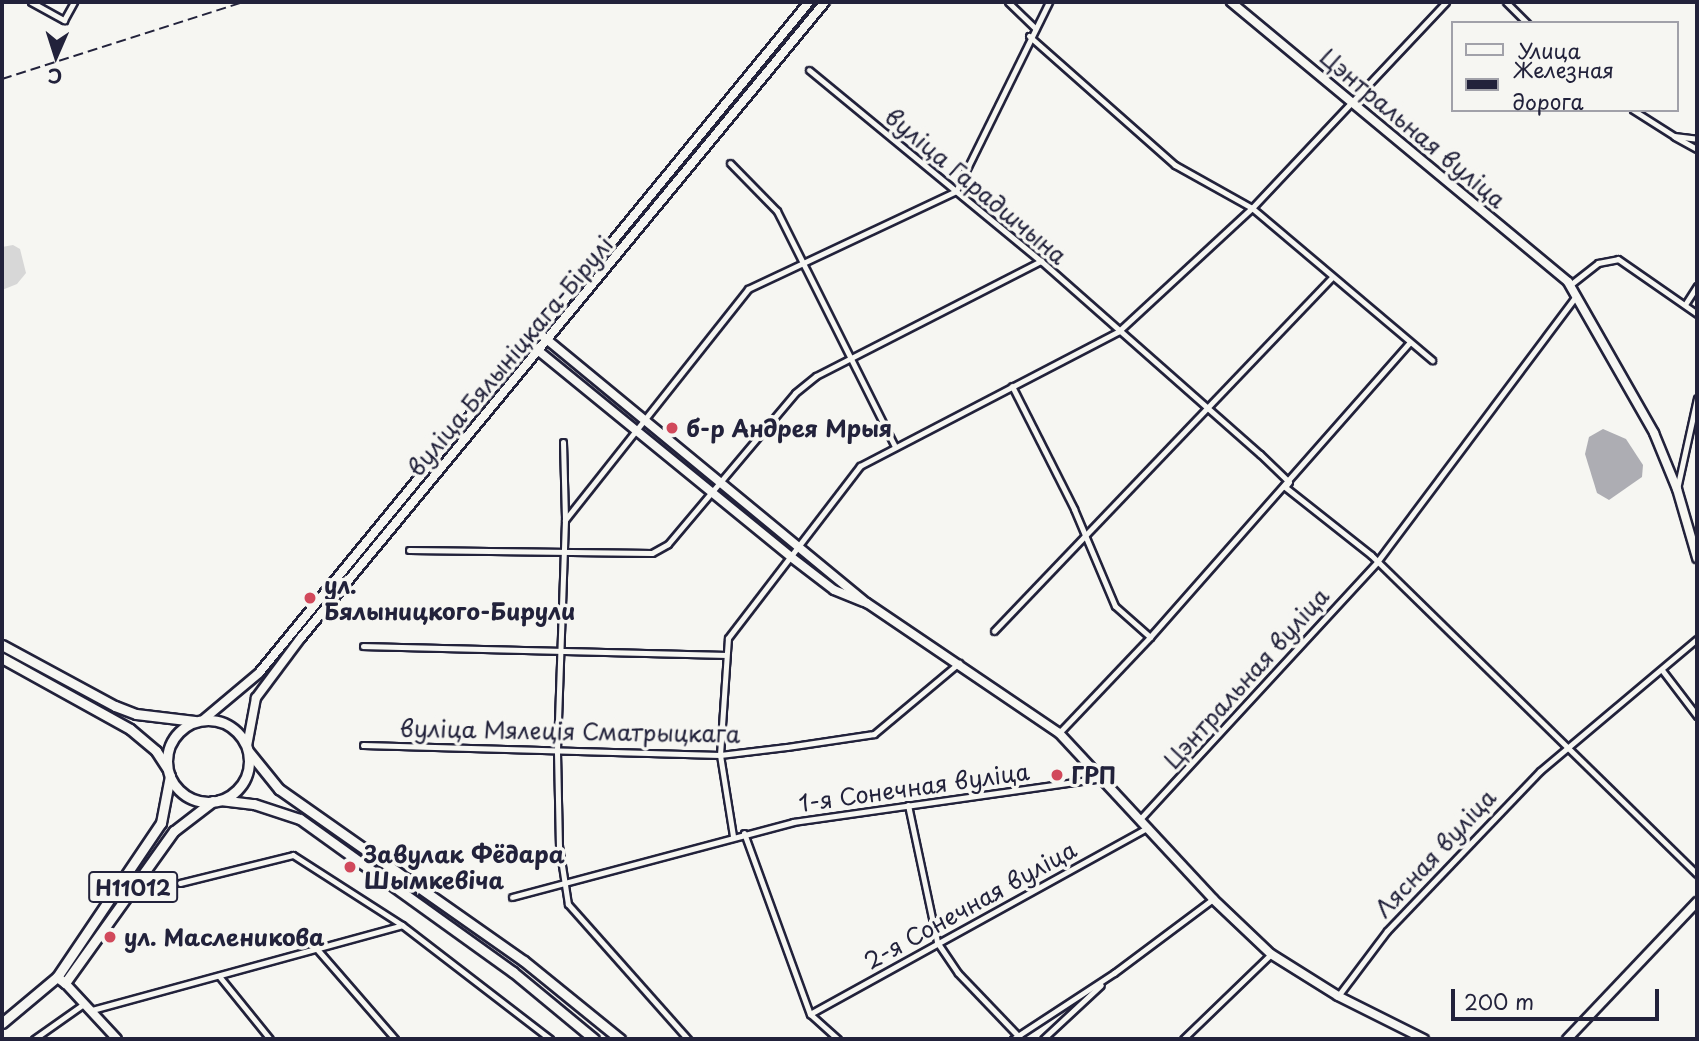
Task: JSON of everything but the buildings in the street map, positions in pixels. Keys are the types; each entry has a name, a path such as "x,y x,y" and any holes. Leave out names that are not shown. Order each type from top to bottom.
{"main road":[{"name":"вуліца Бялыніцкага-Бірулі","path":"200,720 259,673 809,2"},
{"name":"вуліца Бялыніцкага-Бірулі","path":"248,749 256,698 292,649 825,2"},
{"name":"Цэнтральная вуліца","path":"1231,2 1570,285 1575,297"},
{"path":"1575,297 1654,433 1677,489 1697,558"},
{"path":"539,333 867,603 960,663 1059,733 1141,818 1213,899 1271,954 1338,996 1424,1039"},
{"path":"530,344 791,557 834,590 867,603"},
{"path":"2,645 136,714 229,725 279,789 524,961 620,1039"},
{"path":"2,658 130,729 156,751 187,796 300,819 513,972 594,1039"},
{"name":"Н11012","path":"61,980 160,822 175,737 200,720"},
{"name":"Н11012","path":"2,1023 61,980 174,831 246,779 248,749"},
{"path":"1567,1039 1697,902"},
{"path":"61,980 117,1039"}],"street":[{"path":"31,2 64,20 74,2"},
{"path":"1008,2 1034,27"},
{"path":"565,520 748,289 956,191 1029,36 1049,2"},
{"path":"733,836 720,755 725,655 737,623 860,466 894,445 1119,331 1252,208 1446,2"},
{"path":"1506,2 1525,21"},
{"path":"1029,36 1175,165 1252,208 1331,278 1432,360"},
{"name":"вуліца Гарадшчына","path":"809,70 1041,261 1119,331"},
{"path":"1636,112 1697,149"},
{"path":"1674,136 1697,139"},
{"path":"730,163 776,211 804,261 894,445"},
{"path":"1570,285 1598,262 1618,259 1686,303 1697,314"},
{"path":"409,550 652,553 668,544 714,493 795,393 850,355 1041,261"},
{"path":"994,631 1084,540 1331,278"},
{"path":"1686,303 1697,286"},
{"name":"Цэнтральная вуліца","path":"1141,818 1377,562 1463,442 1551,336 1575,297"},
{"path":"1119,331 1209,408 1287,484 1377,562 1466,645 1697,874"},
{"path":"1059,733 1150,638 1410,342"},
{"path":"1012,386 1074,509 1084,540 1115,606 1150,638"},
{"path":"1677,489 1697,398"},
{"path":"563,442 565,520 557,752 564,880 568,904 688,1039"},
{"name":"Лясная вуліца","path":"1338,996 1407,909 1568,745 1697,639"},
{"path":"363,646 725,655"},
{"name":"вуліца Мялеція Сматрыцкага","path":"363,745 720,755 874,734 960,663"},
{"path":"1662,670 1697,716"},
{"name":"1-я Сонечная вуліца","path":"512,897 564,880 744,833 908,805 1101,778"},
{"path":"908,805 937,942 958,973 1017,1038 1114,973 1213,899"},
{"name":"2-я Сонечная вуліца","path":"810,1014 1148,827"},
{"path":"744,833 810,1014 838,1039"},
{"path":"180,883 293,855 402,925 550,1039"},
{"path":"92,1010 402,925"},
{"path":"316,948 395,1039"},
{"path":"1182,1039 1271,954"},
{"path":"1043,1039 1114,973"},
{"path":"219,976 270,1039"},
{"path":"34,1039 85,1003"}],"shaded area":[{"path":"13,245 20,249 26,273 17,284 2,290 2,247"},
{"path":"1603,429 1626,439 1643,465 1642,477 1609,500 1597,493 1585,454 1589,437"}],"railway":[{"path":"2,79 243,2"}],"place":[{"name":"б-р Андрея Мрыя","path":"672,428"},
{"name":"ул. Бялыницкого-Бирули","path":"310,598"},
{"name":"ГРП","path":"1057,775"},
{"name":"Завулак Фёдара Шымкевіча","path":"350,867"},
{"name":"ул. Масленикова","path":"110,937"}]}
